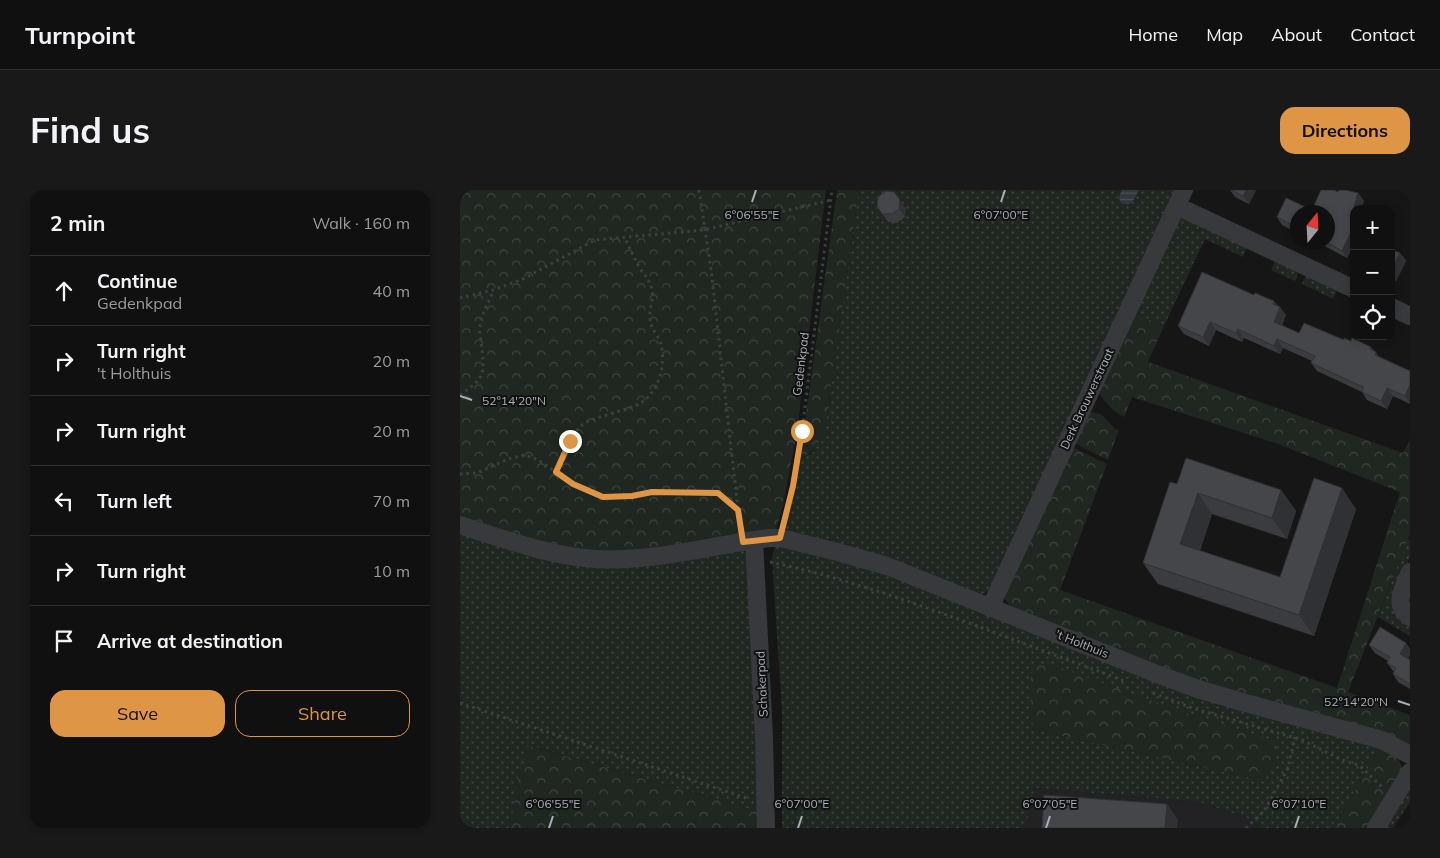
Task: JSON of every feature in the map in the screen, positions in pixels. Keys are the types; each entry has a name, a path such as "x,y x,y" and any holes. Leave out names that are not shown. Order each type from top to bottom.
{"street":[{"path":"1180,198 1350,287"},
{"name":"Derk Brouwerstraat","path":"990,608 1180,198"},
{"path":"1395,309 1410,316"},
{"name":"'t Holthuis","path":"460,525 546,551 596,559 654,557 748,541 780,538 834,551 887,566 1190,686 1382,740 1410,755"},
{"name":"Schakerpad","path":"748,541 764,727 766,828"},
{"path":"1410,572 1400,599 1403,611 1410,617"},
{"path":"1376,828 1410,772"}],"path":[{"path":"699,190 711,269 738,510 748,541"},
{"name":"Gedenkpad","path":"780,538 793,486 802,431 832,190"},
{"path":"461,297 493,290 523,279 595,240 704,230 831,200"},
{"path":"556,472 570,441 583,424 638,404 650,396 658,385 662,360 660,343 650,322 649,312 653,302 652,290 648,278 641,270 624,236"},
{"path":"460,395 477,383 482,375 484,365 479,328 482,315 493,290"},
{"path":"460,474 477,473 508,459 524,455 537,458 573,484 603,497 632,496 652,492 718,493 738,510"},
{"path":"770,562 801,568 928,608 1131,684"},
{"path":"1148,690 1192,708 1294,737 1340,759 1360,766 1383,788"},
{"path":"460,703 765,805"},
{"path":"1246,828 1264,811 1288,768 1294,737"}],"shaded area":[{"path":"1122,190 1139,190 1133,201 1128,205 1120,202 1119,196"},
{"path":"1035,788 1199,802 1251,819 1261,828 1025,828"}],"green space":[{"path":"460,190 826,190 797,432 783,505 775,533 657,552 570,550 460,519"},
{"path":"837,190 859,190 825,430 816,447 800,459"},
{"path":"859,190 1122,190 1119,196 1133,201 1139,190 1176,190 990,589 984,594 977,595 784,534 800,459 812,453 825,430"},
{"path":"1179,218 1197,221 1248,246 1243,257 1205,239 1164,326 1134,313"},
{"path":"1276,259 1300,270 1295,281 1271,270"},
{"path":"1307,273 1338,288 1333,299 1302,284"},
{"path":"1134,313 1164,326 1148,362 1403,453 1410,439 1410,534 1348,692 1410,715 1410,748 1201,683 1011,607 1005,599 1005,593 1072,447 1107,464 1060,590 1337,688 1400,492 1278,444 1132,397 1124,417 1120,415 1109,406 1098,392"},
{"path":"1088,412 1101,414 1115,429 1119,430 1108,460 1074,443"},
{"path":"460,530 739,549 745,552 750,560 760,812 528,745 512,828 460,828"},
{"path":"1408,539 1410,540 1410,557 1396,591 1410,624 1410,636 1378,617"},
{"path":"775,543 844,560 1381,746 1333,828 1261,828 1251,819 1199,802 1035,788 1025,828 782,828 782,710 772,560","holes":["1189,714 1266,738 1256,779 1040,731 1033,726"]},
{"path":"1050,664 1189,714 1266,738 1274,742 1278,751 1273,765 1269,772 1256,779 1040,731 1033,726 1030,719 1031,675 1035,665"},
{"path":"527,745 760,812 758,828 510,828 520,763 524,764"},
{"path":"1381,746 1398,759 1402,770 1369,828 1333,828"},
{"path":"1410,784 1410,802 1393,828 1383,828"}],"building":[{"path":"1231,190 1246,190 1243,196"},
{"path":"1321,190 1334,190 1338,192 1339,190 1345,190 1358,193 1355,205 1350,205 1350,234 1342,251 1335,247 1335,205 1314,205"},
{"path":"886,191 894,192 900,200 899,209 892,214 882,214 877,206 878,197"},
{"path":"1286,198 1301,205 1290,205 1290,224 1277,217"},
{"path":"1395,251 1400,253 1395,263"},
{"path":"1202,272 1254,295 1255,293 1274,301 1273,304 1280,307 1274,322 1299,333 1304,323 1344,340 1344,338 1351,341 1356,340 1371,347 1370,349 1376,352 1375,355 1410,371 1410,384 1405,396 1387,388 1381,401 1362,392 1363,387 1311,363 1315,356 1277,339 1274,346 1238,329 1236,333 1210,322 1203,337 1178,326"},
{"path":"1186,458 1281,490 1272,518 1198,493 1180,544 1280,577 1314,478 1342,488 1299,615 1143,563 1170,482 1177,484"},
{"path":"1380,627 1406,643 1400,654 1410,660 1410,684 1393,674 1396,668 1387,663 1390,657 1369,645"},
{"path":"1044,795 1167,804 1165,828 1042,828"}],"route":[{"path":"570,441 556,472 573,484 603,497 632,496 652,492 718,493 738,510 743,542 780,538 793,486 802,431"}]}
